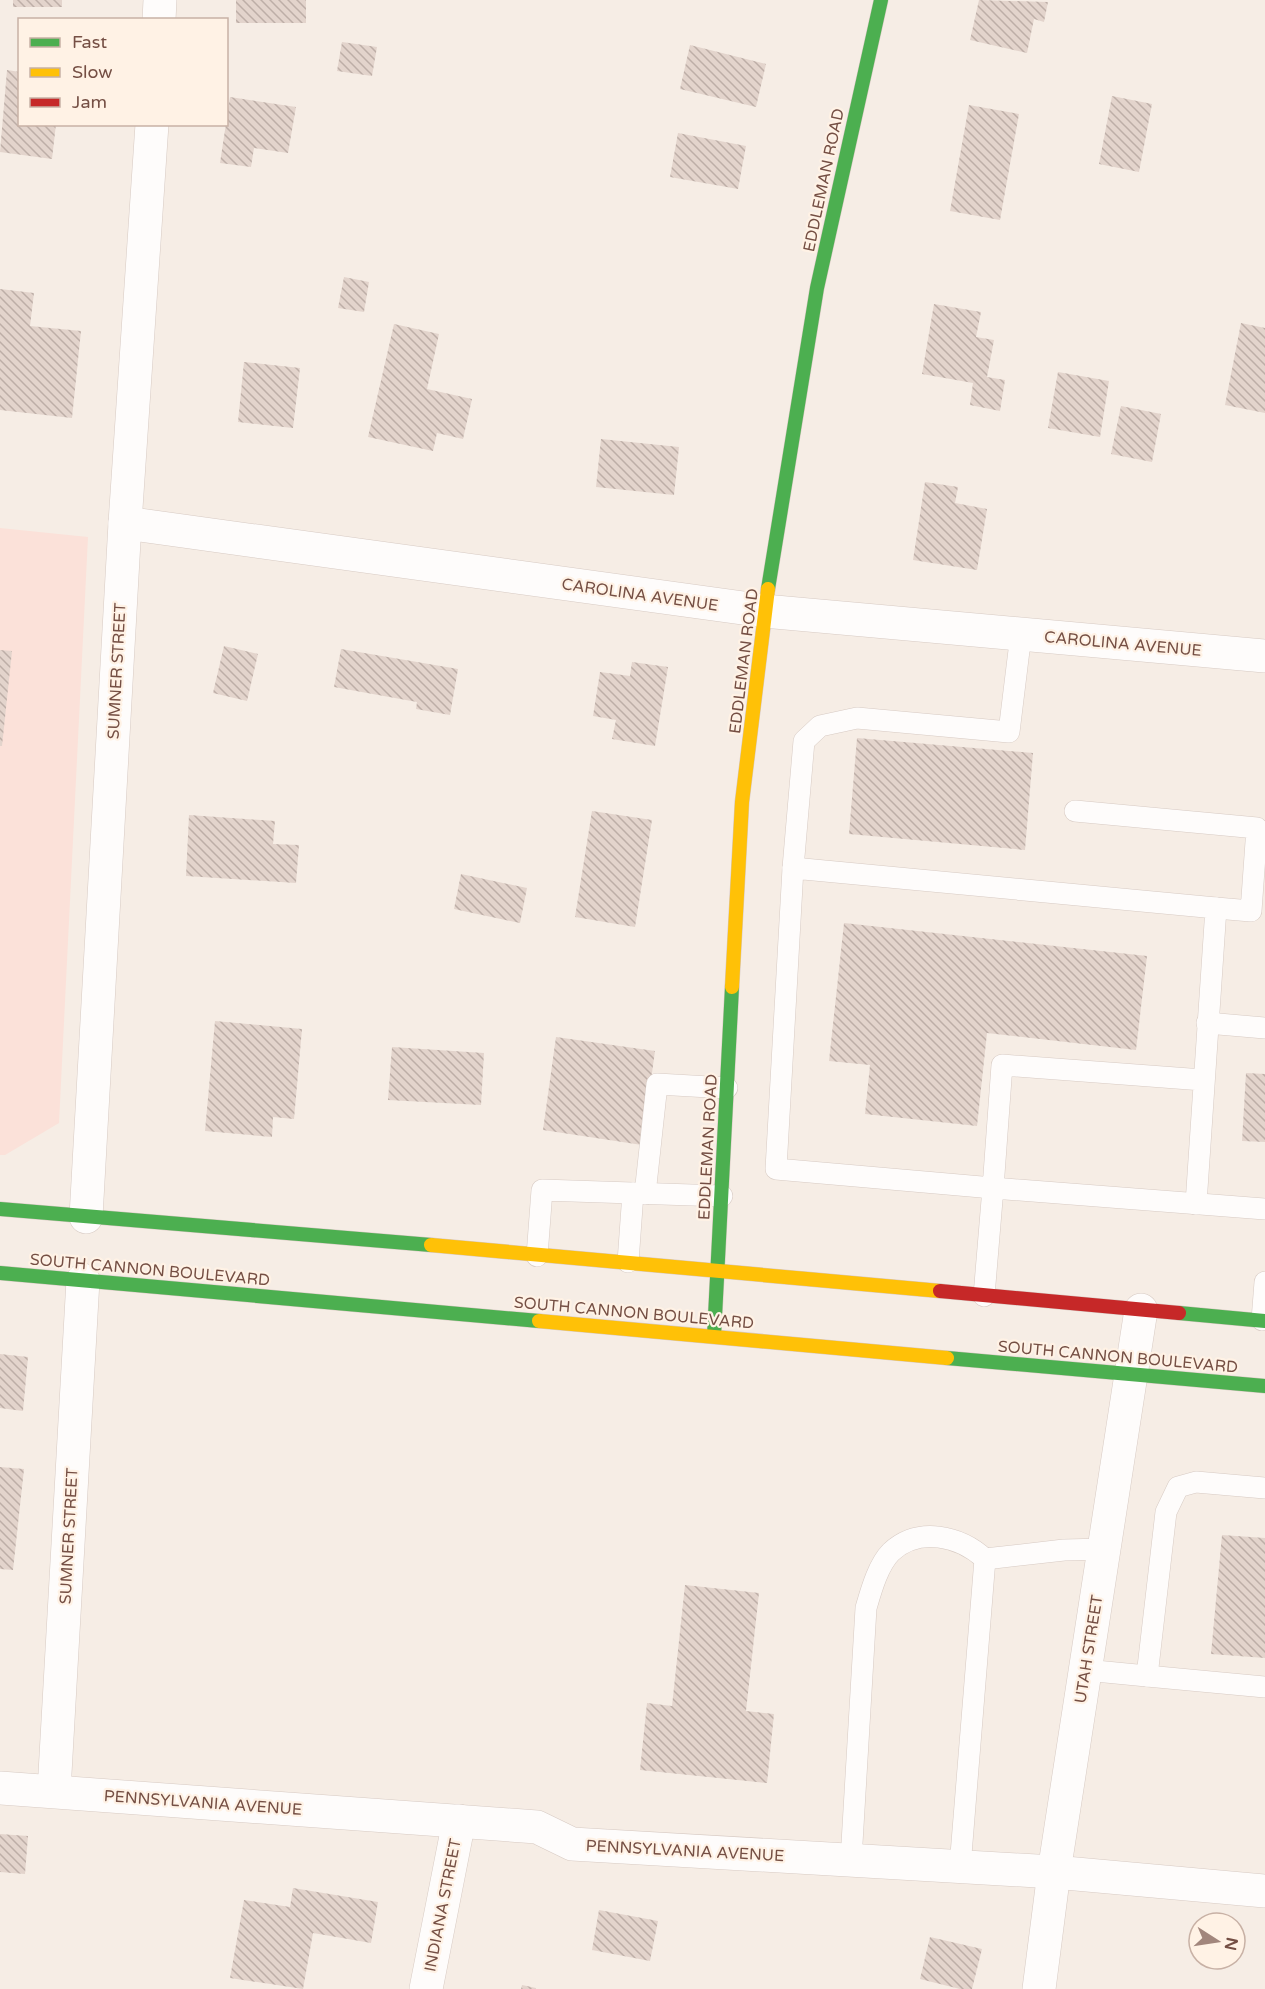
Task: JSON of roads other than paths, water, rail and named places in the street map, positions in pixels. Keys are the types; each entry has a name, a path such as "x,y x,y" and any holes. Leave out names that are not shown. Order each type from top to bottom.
{"main road":[{"name":"EDDLEMAN ROAD","path":"714,1336 742,802 765,611 817,288 881,0"},
{"path":"0,1209 628,1262 1263,1321"},
{"name":"SOUTH CANNON BOULEVARD","path":"0,1273 1265,1386"}],"street":[{"path":"159,18 160,0"},
{"name":"SUMNER STREET","path":"86,1217 124,523 152,126"},
{"name":"CAROLINA AVENUE","path":"124,523 765,611 1265,656"},
{"name":"SUMNER STREET","path":"54,1791 83,1280"},
{"name":"UTAH STREET","path":"1039,1989 1054,1872 1141,1310"},
{"name":"PENNSYLVANIA AVENUE","path":"0,1788 537,1827 572,1844 1054,1872 1265,1891"},
{"name":"INDIANA STREET","path":"426,1989 459,1821"}],"lane":[{"path":"1021,634 1009,732 857,718 820,726 804,741 793,868 776,1169 1265,1209"},
{"path":"793,868 1251,911 1257,828 1075,811"},
{"path":"1196,1204 1216,908"},
{"path":"1207,1023 1265,1028"},
{"path":"984,1296 1002,1065 1203,1080"},
{"path":"628,1262 657,1084 727,1088"},
{"path":"537,1256 542,1190 722,1196"},
{"path":"1263,1321 1265,1282"},
{"path":"1147,1677 1166,1512 1178,1487 1196,1482 1265,1488"},
{"path":"851,1860 866,1608 872,1586 891,1552 920,1537 949,1538 969,1545 985,1559 1065,1550 1104,1549"},
{"path":"960,1867 985,1559"},
{"path":"1085,1670 1265,1687"}]}
